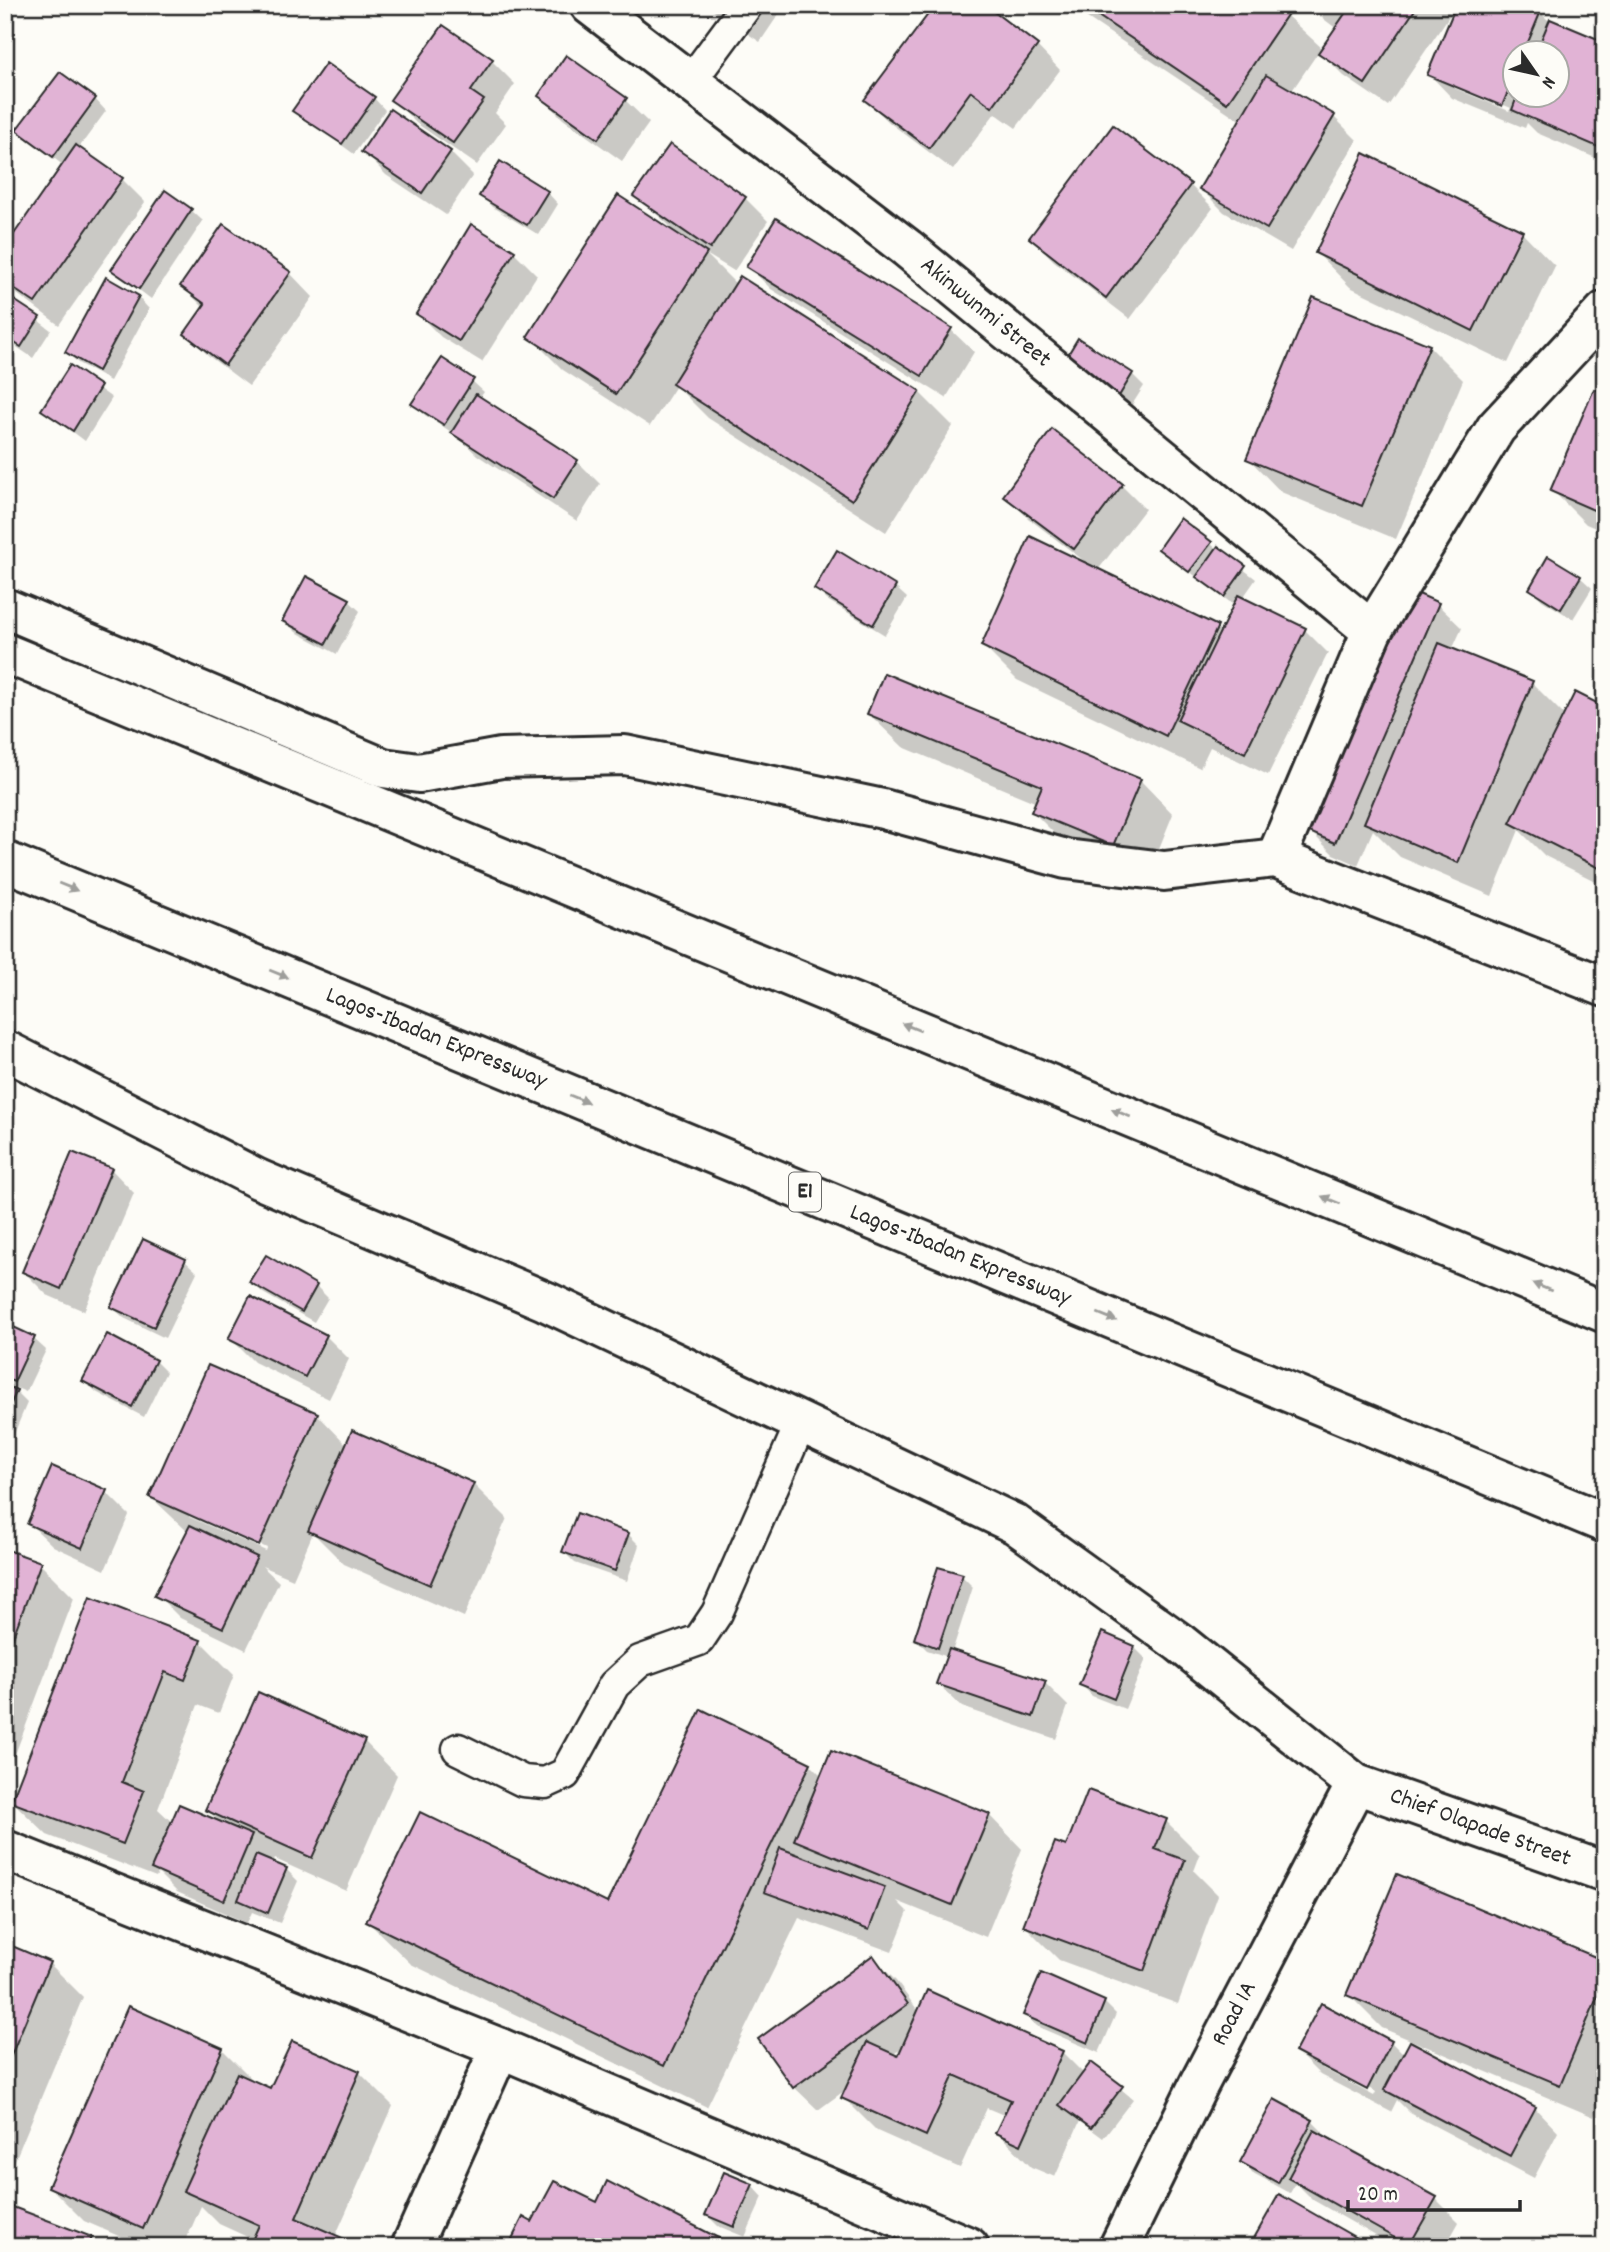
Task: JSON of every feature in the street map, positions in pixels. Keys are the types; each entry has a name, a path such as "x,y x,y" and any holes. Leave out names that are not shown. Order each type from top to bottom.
{"main road":[{"name":"Akinwunmi Street","path":"590,5 907,248 1372,631"},
{"path":"1276,858 1372,631 1496,428 1605,312"},
{"path":"5,608 383,768 419,773 500,758 625,755 883,809 1066,859 1164,871 1276,858 1605,987"},
{"path":"5,653 1605,1313"},
{"name":"Lagos-Ibadan Expressway","path":"5,861 1605,1523"},
{"name":"Chief Olapade Street","path":"5,1050 258,1178 545,1301 1015,1524 1180,1643 1356,1784 1605,1872"},
{"name":"Road 1A","path":"1119,2247 1199,2084 1356,1784"},
{"path":"5,1850 500,2048 969,2247"},
{"path":"411,2247 500,2048"}],"lane":[{"path":"690,82 747,5"},
{"path":"458,1749 523,1781 545,1783 565,1774 614,1685 640,1661 699,1640 717,1613 801,1423"}],"building":[{"path":"935,5 985,5 1038,45 992,107 971,91 929,148 864,100"},
{"path":"1082,5 1278,5 1289,12 1227,103"},
{"path":"1351,5 1418,5 1365,84 1318,53"},
{"path":"1456,5 1528,5 1541,11 1530,38 1502,38 1502,106 1427,75"},
{"path":"1550,19 1605,42 1605,130 1598,147 1512,110 1572,108 1572,38 1542,38"},
{"path":"443,25 493,59 471,91 484,100 453,143 390,100"},
{"path":"566,55 627,98 598,139 538,96"},
{"path":"326,63 375,97 342,144 292,111"},
{"path":"60,72 96,98 53,157 16,130"},
{"path":"1266,75 1335,115 1267,229 1199,189"},
{"path":"390,109 451,151 422,193 361,152"},
{"path":"1113,125 1191,184 1106,298 1029,238"},
{"path":"670,144 746,197 710,249 633,196"},
{"path":"76,145 123,178 35,303 5,283 5,247"},
{"path":"1364,153 1523,231 1473,331 1315,253"},
{"path":"500,161 548,191 527,225 479,196"},
{"path":"165,190 192,209 139,289 111,270"},
{"path":"618,195 707,253 616,394 527,337"},
{"path":"776,218 952,328 922,376 746,267"},
{"path":"223,224 291,272 225,365 184,334 205,304 180,286"},
{"path":"471,224 515,251 459,341 416,314"},
{"path":"740,276 920,391 852,500 672,384"},
{"path":"106,277 139,296 98,371 65,352"},
{"path":"5,294 40,317 21,347 5,337"},
{"path":"1313,297 1430,345 1362,506 1246,459"},
{"path":"1078,338 1133,373 1116,401 1061,366"},
{"path":"442,358 474,379 444,425 411,404"},
{"path":"70,365 101,386 73,431 41,410"},
{"path":"1594,389 1605,393 1605,515 1550,491"},
{"path":"476,394 578,460 553,499 451,433"},
{"path":"1052,429 1123,484 1074,549 1003,496"},
{"path":"1180,518 1212,542 1189,572 1158,549"},
{"path":"1030,536 1218,626 1166,736 981,646"},
{"path":"1218,546 1246,566 1224,597 1196,577"},
{"path":"837,550 896,586 873,625 814,589"},
{"path":"1548,556 1581,576 1561,609 1529,589"},
{"path":"306,576 350,599 326,644 282,621"},
{"path":"1412,591 1439,603 1335,843 1307,831"},
{"path":"1238,595 1306,628 1245,753 1177,720"},
{"path":"1439,643 1533,681 1458,863 1364,823"},
{"path":"884,673 1141,779 1113,846 1031,812 1042,786 867,714"},
{"path":"1575,692 1605,707 1605,871 1510,823"},
{"path":"72,1152 112,1168 61,1289 22,1272"},
{"path":"143,1239 186,1259 154,1327 110,1307"},
{"path":"266,1255 317,1285 302,1312 249,1282"},
{"path":"250,1296 327,1335 305,1377 228,1339"},
{"path":"7,1324 35,1337 14,1382 5,1378"},
{"path":"107,1334 156,1360 132,1407 82,1381"},
{"path":"208,1365 318,1413 259,1546 149,1497"},
{"path":"5,1385 17,1390 5,1417"},
{"path":"352,1430 474,1483 430,1585 308,1531"},
{"path":"52,1466 107,1490 82,1548 27,1524"},
{"path":"577,1513 629,1533 615,1571 562,1552"},
{"path":"190,1525 257,1557 223,1628 154,1596"},
{"path":"5,1549 41,1562 5,1658"},
{"path":"938,1567 963,1574 938,1648 914,1639"},
{"path":"90,1597 201,1640 185,1680 165,1672 122,1782 144,1791 123,1844 11,1802"},
{"path":"1102,1632 1135,1646 1114,1699 1079,1685"},
{"path":"949,1649 1046,1681 1033,1717 936,1684"},
{"path":"258,1692 365,1740 312,1858 205,1810"},
{"path":"701,1709 811,1763 664,2066 366,1922 420,1812 607,1903"},
{"path":"831,1750 990,1814 952,1905 794,1840"},
{"path":"1088,1790 1167,1819 1155,1849 1185,1860 1144,1971 1023,1926 1055,1842 1066,1846"},
{"path":"179,1804 252,1835 224,1901 151,1869"},
{"path":"780,1848 885,1887 869,1930 764,1892"},
{"path":"256,1855 287,1868 268,1913 238,1900"},
{"path":"1397,1874 1605,1961 1605,1979 1560,2085 1346,1995"},
{"path":"5,1943 50,1962 5,2070"},
{"path":"873,1955 908,2004 793,2088 758,2039"},
{"path":"1041,1973 1105,2001 1088,2043 1023,2015"},
{"path":"927,1990 1063,2051 1021,2145 995,2133 1011,2100 954,2075 926,2136 841,2098 867,2042 898,2056"},
{"path":"1321,2003 1392,2041 1367,2090 1295,2052"},
{"path":"128,2006 223,2048 143,2229 48,2187"},
{"path":"292,2041 360,2071 296,2218 345,2239 342,2247 249,2247 259,2225 183,2191 237,2073 270,2088"},
{"path":"1410,2041 1536,2107 1510,2156 1384,2090"},
{"path":"1091,2062 1123,2086 1091,2128 1059,2105"},
{"path":"1274,2099 1313,2120 1278,2183 1240,2162"},
{"path":"1314,2130 1437,2197 1409,2246 1288,2178"},
{"path":"724,2172 753,2184 734,2227 705,2215"},
{"path":"554,2181 597,2202 607,2181 736,2247 508,2247 523,2217 532,2222"},
{"path":"1279,2194 1372,2247 1249,2247"},
{"path":"5,2204 92,2237 88,2247 5,2247"}]}
